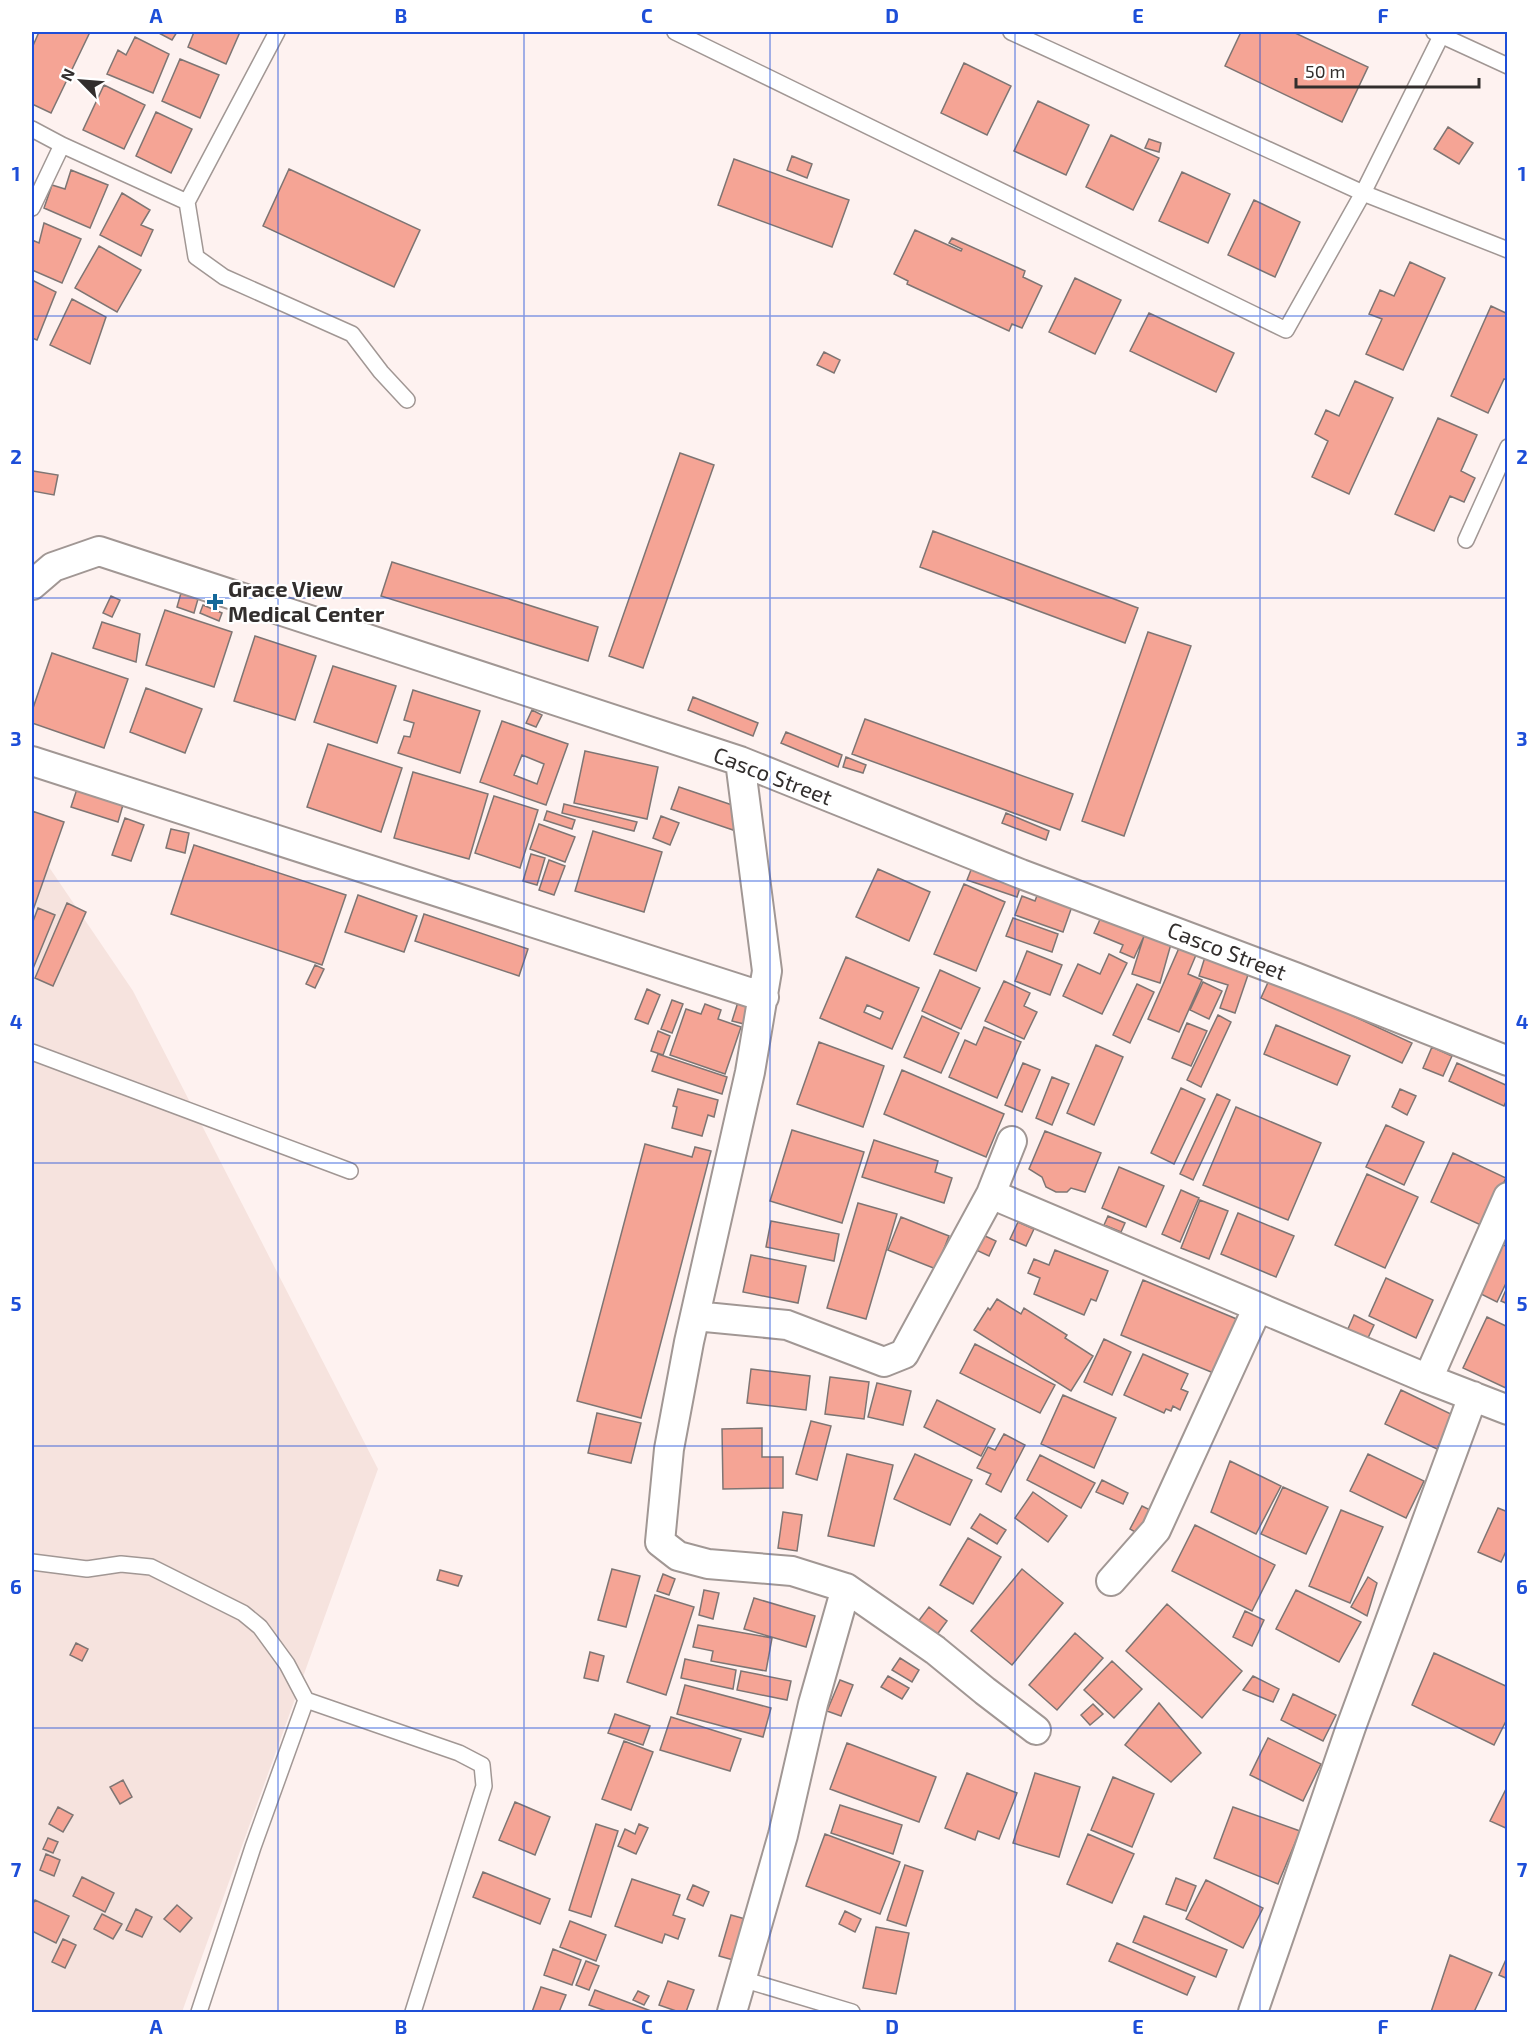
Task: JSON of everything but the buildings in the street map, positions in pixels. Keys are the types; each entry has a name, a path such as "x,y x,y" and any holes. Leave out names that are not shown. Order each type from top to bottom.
{"street":[{"name":"Casco Street","path":"32,585 53,567 99,551 740,761 1022,874 1295,977 1508,1061"},
{"path":"32,761 764,997"},
{"path":"740,761 767,971 750,1072 695,1316 669,1449 660,1542 678,1556 708,1564 792,1571 846,1588 935,1650 1036,1730"},
{"path":"695,1316 787,1325 885,1362 904,1354 991,1194 1012,1141"},
{"path":"991,1194 1428,1379 1508,1410"},
{"path":"1428,1379 1508,1197"},
{"path":"1111,1581 1155,1530 1258,1307"},
{"path":"1253,2013 1351,1727 1473,1396"},
{"path":"732,2013 783,1835 813,1704 846,1588"}],"lane":[{"path":"277,32 187,202 196,257 224,277 352,334 381,372 407,400"},
{"path":"675,32 1286,330 1363,193 1439,33 1508,66"},
{"path":"1011,32 1363,193 1508,250"},
{"path":"32,129 62,146 187,202"},
{"path":"32,208 62,146"},
{"path":"1466,540 1508,447"},
{"path":"32,1052 350,1171"},
{"path":"32,1562 87,1569 121,1564 151,1568 243,1613 260,1628 287,1664 306,1700 439,1746 482,1765 484,1786 412,2013"},
{"path":"199,2013 253,1847 306,1700"},
{"path":"742,1979 852,2013"}],"shaded area":[{"path":"32,842 133,991 378,1469 182,2012 32,2012"}],"place":[{"name":"Grace View Medical Center","path":"215,602"}]}
